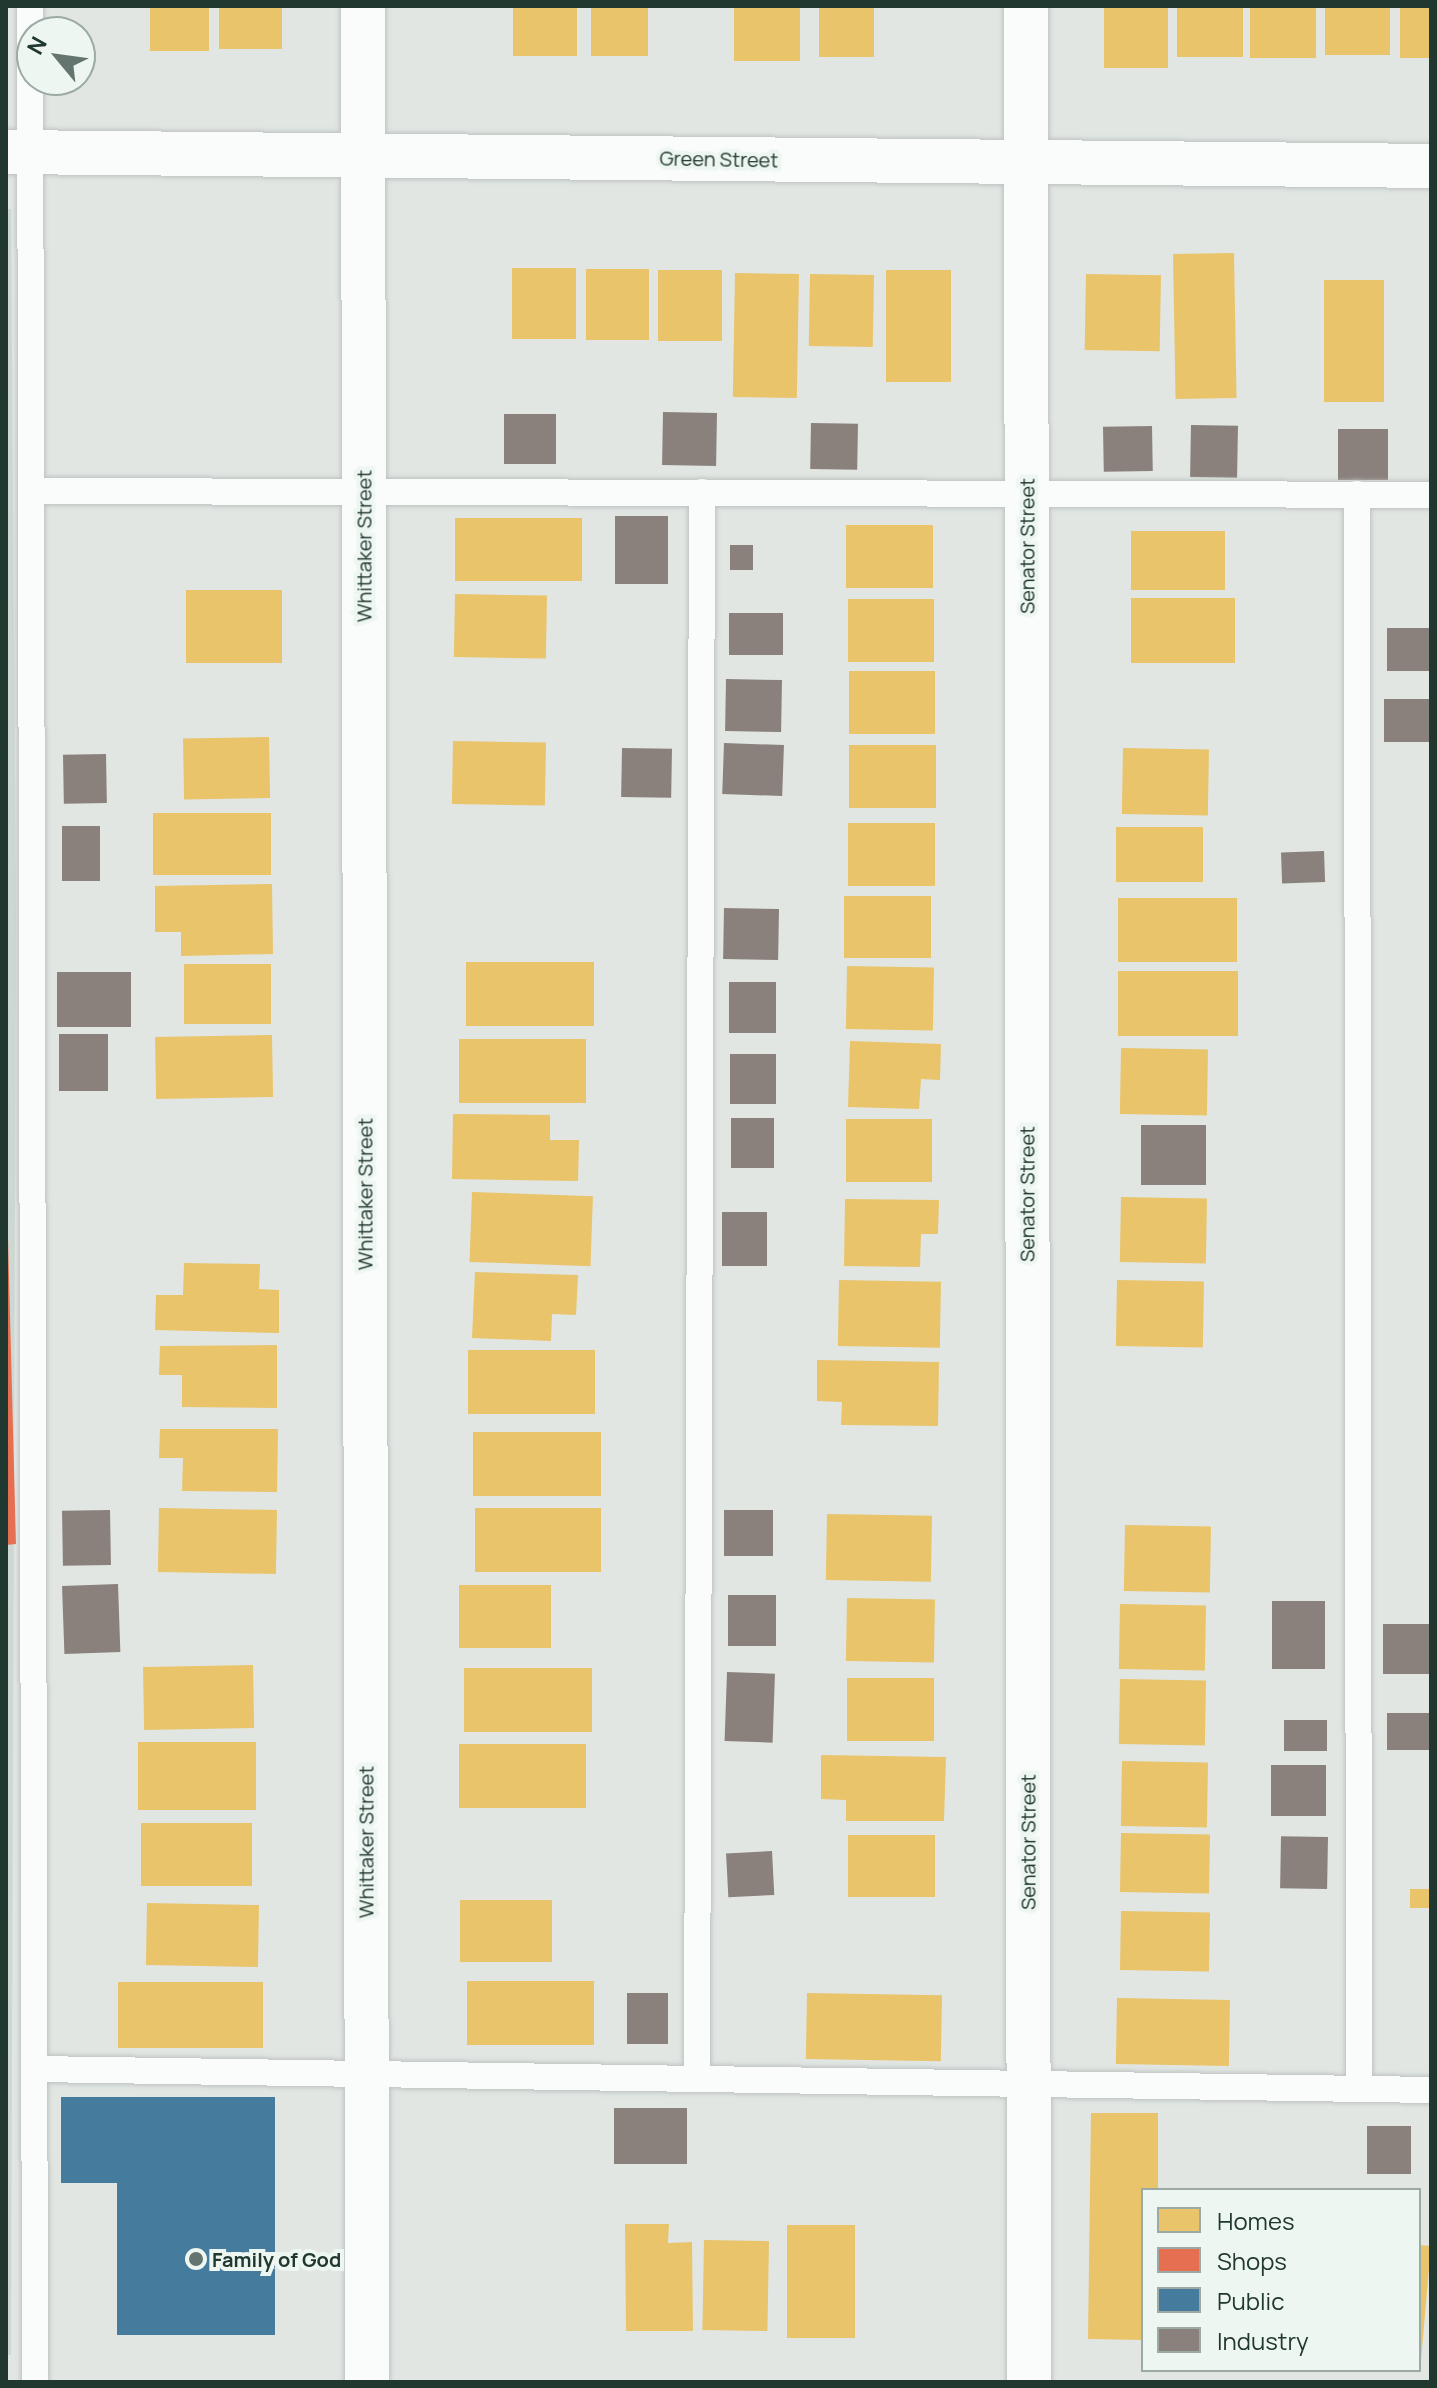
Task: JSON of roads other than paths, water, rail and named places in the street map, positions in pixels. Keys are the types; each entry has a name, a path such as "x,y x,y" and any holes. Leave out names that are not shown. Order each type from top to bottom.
{"street":[{"name":"Whittaker Street","path":"363,6 367,2382"},
{"name":"Senator Street","path":"1026,6 1029,2382"},
{"name":"Green Street","path":"18,152 1431,166"}],"lane":[{"path":"30,6 18,152 18,300 19,447 31,491 35,2382"},
{"path":"31,491 1431,495"},
{"path":"697,2077 702,492"},
{"path":"1357,494 1359,2088"},
{"path":"34,2069 1028,2080 1431,2090"}],"place":[{"name":"Family of God","path":"196,2259"}]}
